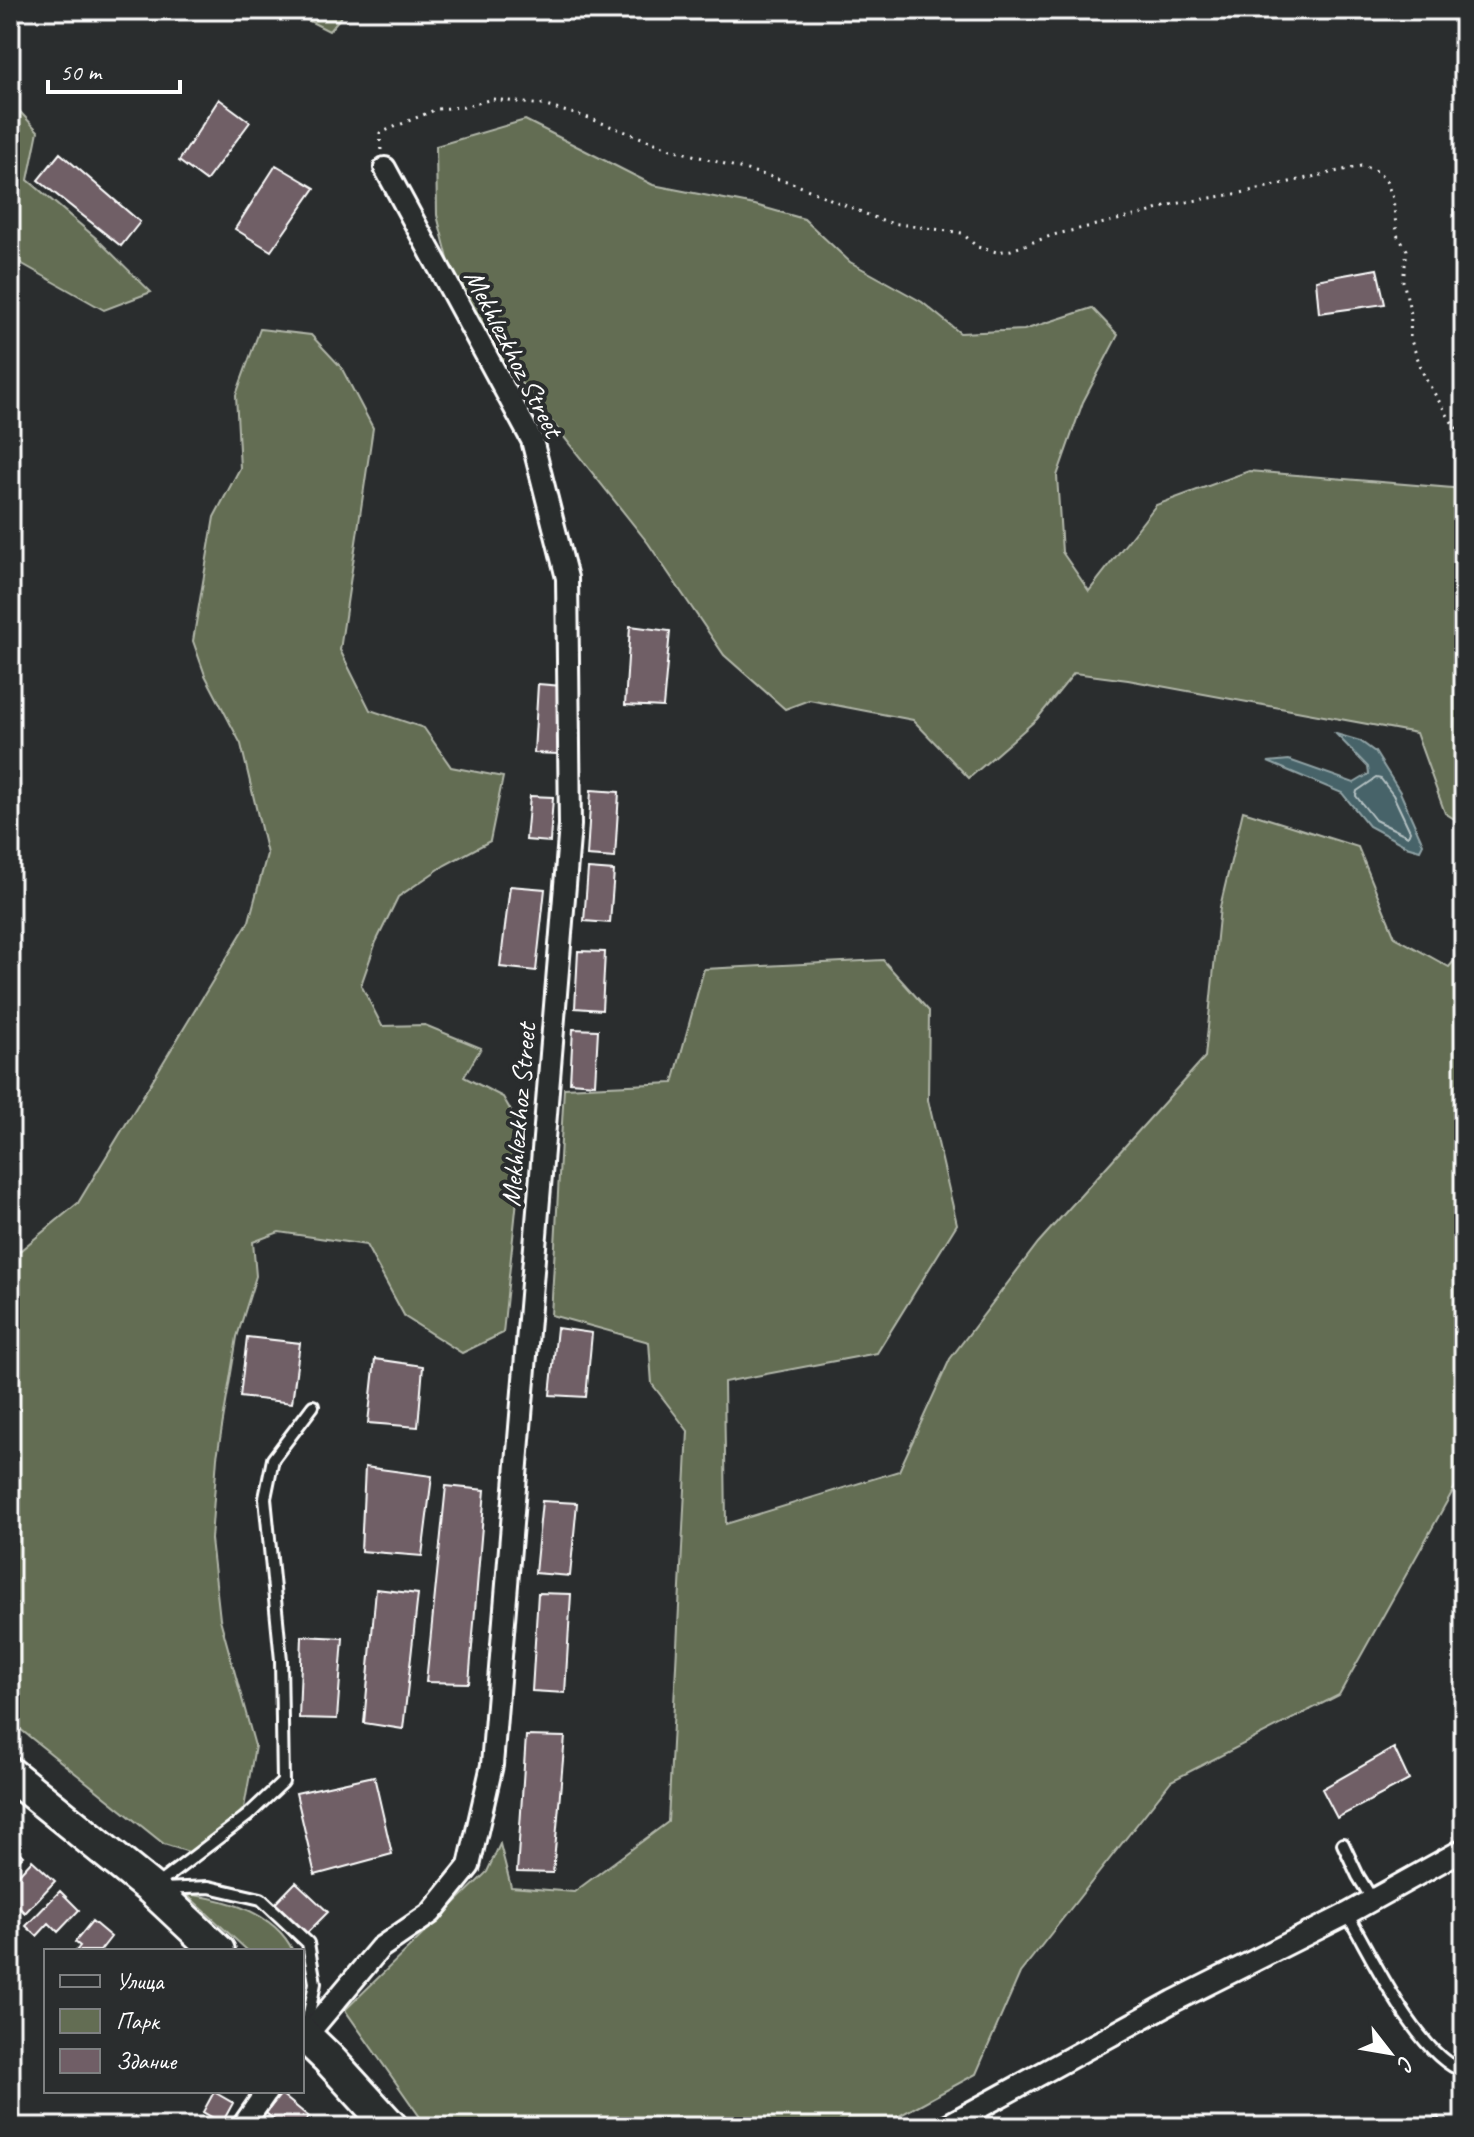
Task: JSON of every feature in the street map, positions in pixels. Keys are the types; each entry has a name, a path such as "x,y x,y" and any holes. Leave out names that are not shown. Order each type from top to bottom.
{"main road":[{"path":"10,1774 152,1889 216,1949"},
{"path":"304,2037 391,2127"}],"street":[{"name":"Mekhlezkhoz Street","path":"304,2035 380,1948 431,1913 469,1866 492,1765 570,825 567,578 532,440 385,168"},
{"path":"944,2127 1174,2001 1347,1914 1464,1849"},
{"path":"242,2127 266,2093"}],"lane":[{"path":"152,1889 247,1816 283,1782 281,1660 265,1498 273,1459 313,1406"},
{"path":"1343,1844 1372,1899"},
{"path":"152,1889 209,1887 261,1899 308,1943 315,1983 304,2032"},
{"path":"1347,1914 1417,2034 1453,2068 1464,2071"}],"path":[{"path":"385,168 380,133 437,109 505,99 586,117 671,149 790,182 885,222 962,233 977,247 997,252 1174,204 1241,193 1361,166 1377,171 1386,181 1393,198 1397,235 1407,250 1403,281 1411,314 1410,338 1425,378 1451,421 1464,436"}],"green space":[{"path":"288,10 347,10 329,31"},
{"path":"10,101 38,131 28,180 96,238 151,292 104,310 10,257"},
{"path":"525,120 653,185 755,205 804,219 850,262 922,302 960,333 1024,330 1092,308 1118,335 1083,402 1057,476 1062,552 1089,591 1156,505 1249,471 1464,489 1464,825 1445,813 1416,733 1128,680 1074,673 1037,719 969,778 913,720 809,700 785,709 724,655 648,543 460,306 437,215 436,146"},
{"path":"260,329 311,335 341,367 373,428 340,650 370,710 424,728 451,767 503,777 490,841 445,865 398,897 376,942 361,985 382,1026 425,1025 481,1048 464,1077 503,1097 524,1133 503,1333 462,1353 405,1317 366,1245 279,1232 253,1242 256,1276 237,1337 217,1457 211,1539 220,1619 255,1746 244,1808 222,1834 195,1854 164,1844 10,1721 10,1259 78,1203 249,921 267,854 241,744 205,675 193,641 214,517 240,468 236,395"},
{"path":"1243,811 1358,847 1395,937 1449,967 1464,949 1464,1471 1339,1695 1171,1781 1020,1973 976,2074 879,2127 427,2127 345,2010 487,1872 500,1844 511,1887 574,1892 668,1822 688,1431 652,1384 649,1342 551,1315 564,1088 673,1083 704,969 883,960 929,1011 928,1100 957,1224 877,1353 724,1382 726,1524 899,1471 950,1359 1038,1243 1205,1057 1220,907"},
{"path":"186,1894 232,1904 261,1917 274,1926 292,1949 246,1949"}],"water":[{"path":"1336,734 1360,741 1375,752 1400,792 1423,844 1420,850 1369,826 1342,793 1268,762 1289,760 1354,783 1369,774 1368,767"}],"building":[{"path":"219,99 250,122 206,181 179,161"},
{"path":"60,153 140,222 121,246 38,180"},
{"path":"276,165 315,188 271,251 235,229"},
{"path":"1377,269 1385,304 1319,313 1316,280"},
{"path":"630,626 670,631 663,707 625,705"},
{"path":"538,684 562,686 558,754 534,753"},
{"path":"591,790 619,792 615,858 587,856"},
{"path":"530,796 553,797 550,842 526,840"},
{"path":"588,869 614,871 610,923 584,921"},
{"path":"510,886 545,889 536,971 500,967"},
{"path":"578,951 605,952 602,1010 575,1008"},
{"path":"573,1029 598,1030 595,1084 570,1082"},
{"path":"557,1328 592,1333 586,1397 550,1395"},
{"path":"247,1337 300,1343 292,1403 240,1397"},
{"path":"375,1359 423,1366 418,1427 368,1423"},
{"path":"365,1467 432,1476 422,1556 361,1551"},
{"path":"446,1486 485,1490 469,1683 426,1682"},
{"path":"542,1501 577,1503 570,1576 535,1573"},
{"path":"376,1589 418,1594 403,1729 364,1723"},
{"path":"538,1593 571,1594 565,1693 532,1691"},
{"path":"302,1636 343,1638 337,1719 299,1718"},
{"path":"526,1736 565,1737 553,1873 517,1872"},
{"path":"1394,1748 1409,1780 1337,1818 1322,1789"},
{"path":"374,1776 392,1854 315,1875 296,1793"},
{"path":"10,1843 23,1856 10,1868"},
{"path":"32,1860 55,1881 25,1913 10,1899 10,1884"},
{"path":"296,1882 328,1912 297,1943 267,1912"},
{"path":"60,1891 79,1910 58,1932 49,1923 37,1936 26,1926"},
{"path":"92,1921 111,1937 102,1949 78,1949 80,1946 75,1942"},
{"path":"213,2093 233,2103 222,2123 203,2112"},
{"path":"281,2094 309,2117 301,2127 283,2127 266,2113"},
{"path":"1438,2117 1443,2127 1412,2127"}]}
